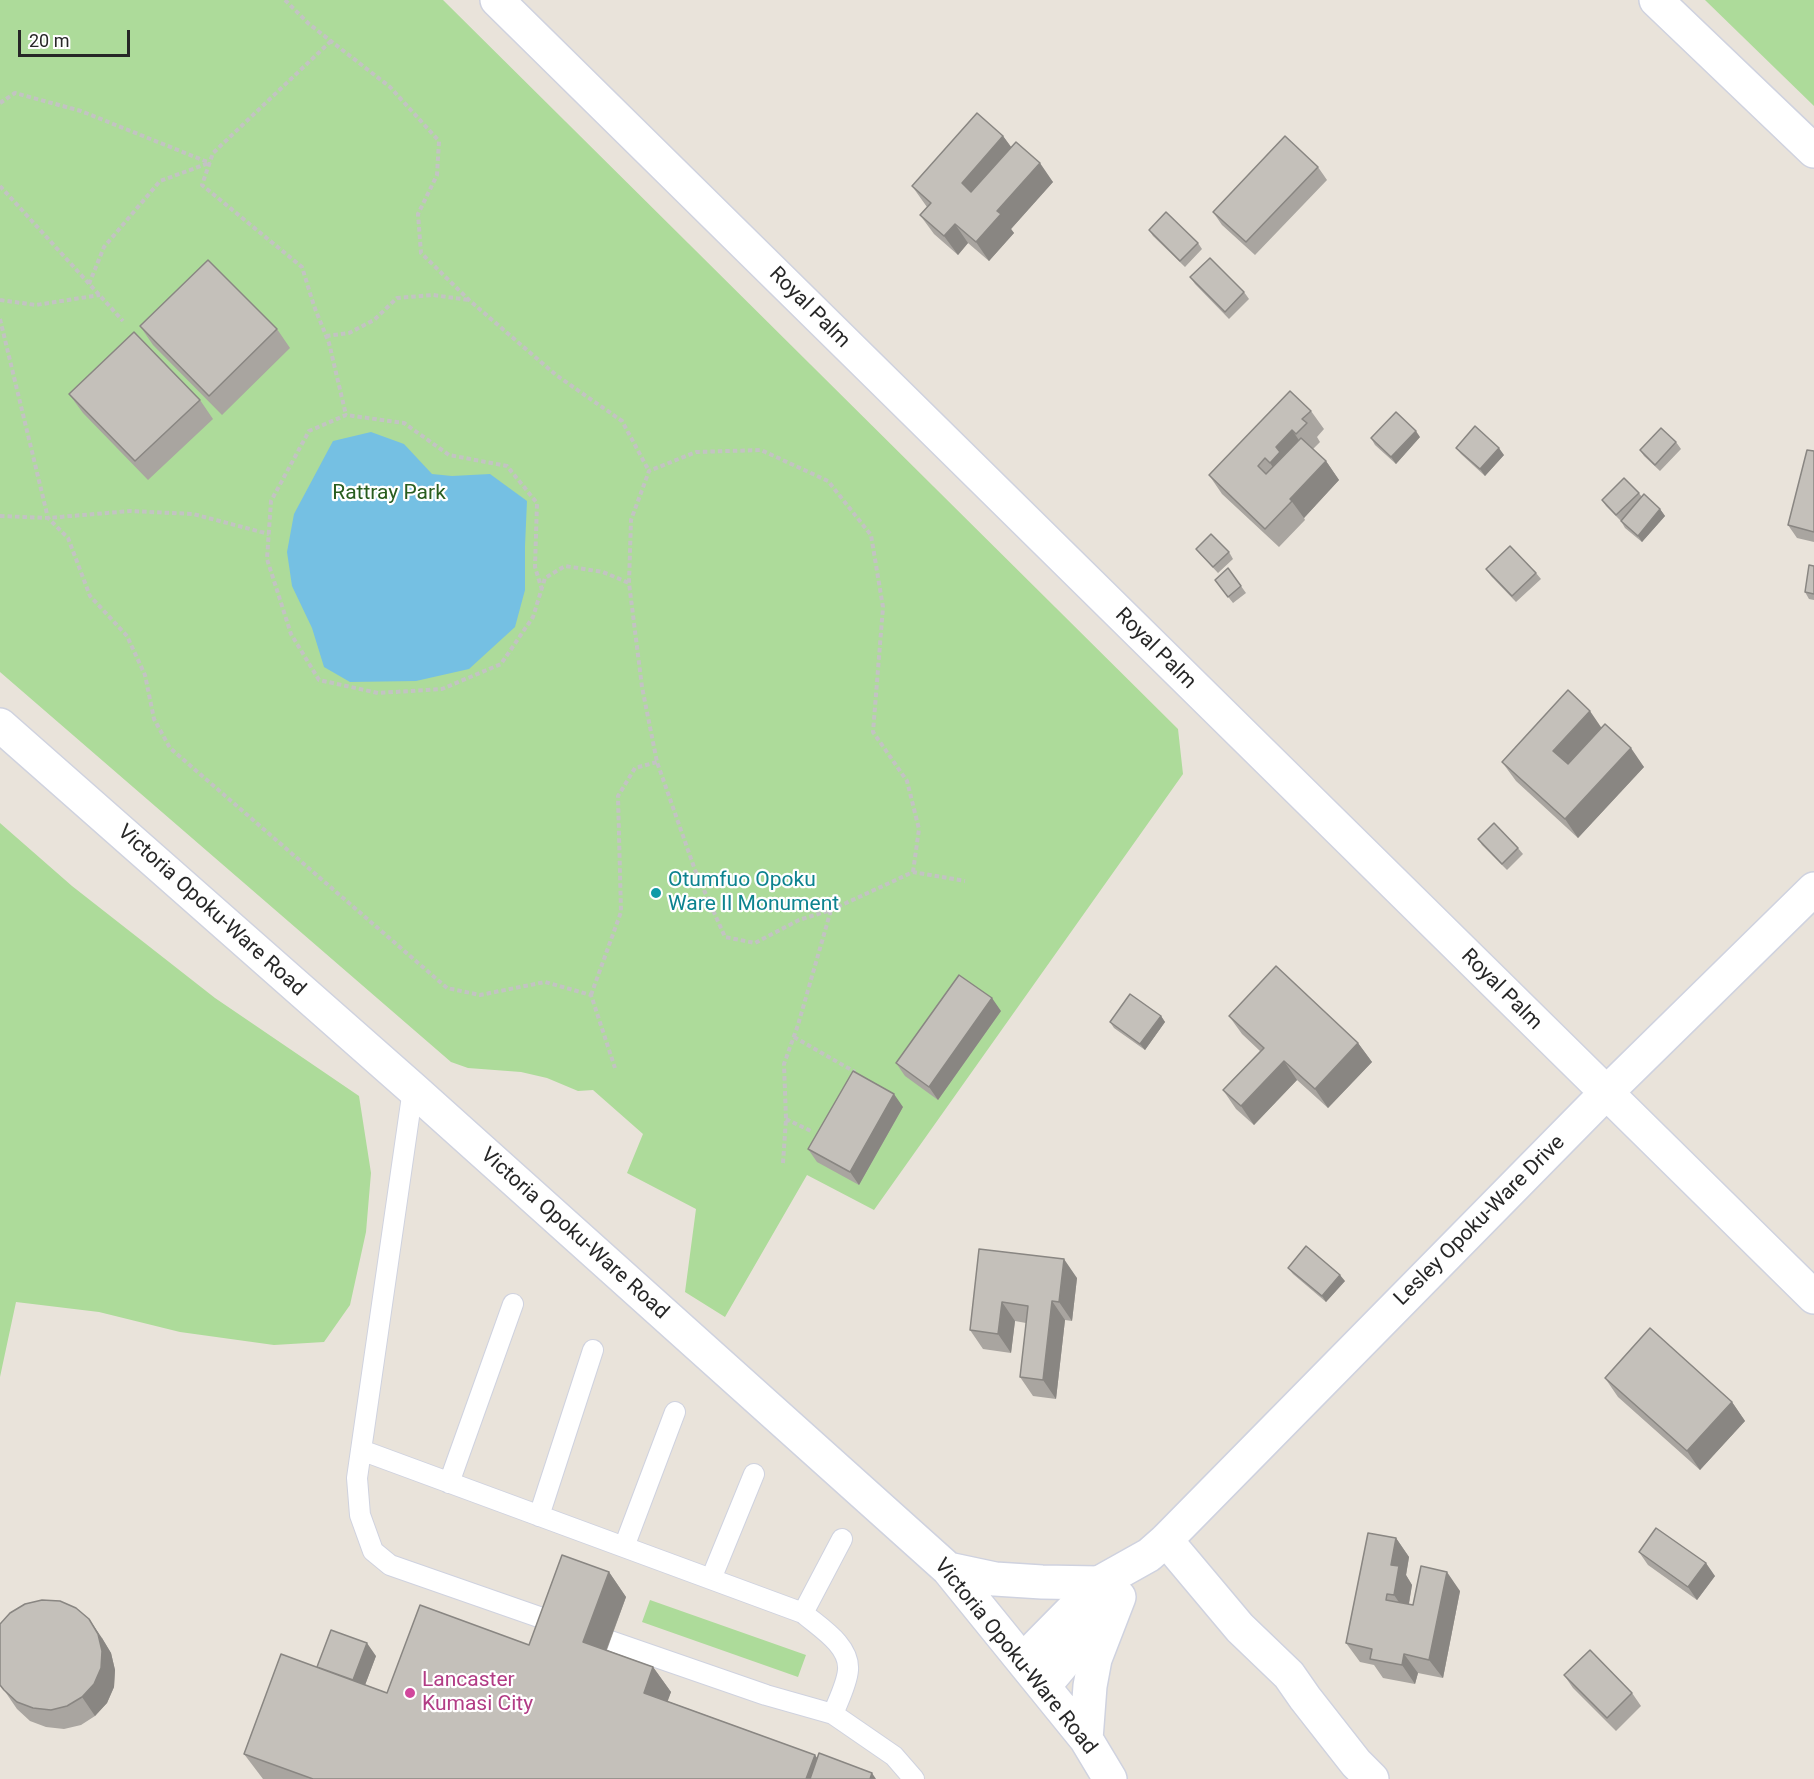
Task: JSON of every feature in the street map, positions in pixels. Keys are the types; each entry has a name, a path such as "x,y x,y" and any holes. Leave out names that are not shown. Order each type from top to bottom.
{"street":[{"name":"Royal Palm","path":"497,0 1814,1297"},
{"path":"1656,0 1814,151"},
{"name":"Victoria Opoku-Ware Road","path":"0,725 413,1089 948,1569 1086,1739 1110,1779"},
{"name":"Lesley Opoku-Ware Drive","path":"1023,1660 1157,1548 1606,1093 1814,889"},
{"path":"1157,1548 1289,1675 1348,1754 1372,1779"},
{"path":"948,1569 995,1578 1109,1590 1090,1686 1086,1739"},
{"name":"Lesley Opoku-Ware Drive","path":"1044,1686 1109,1590"}],"lane":[{"path":"413,1089 357,1478 360,1515 373,1551 390,1565 562,1625"},
{"path":"449,1483 513,1304"},
{"path":"539,1516 593,1350"},
{"path":"624,1547 675,1412"},
{"path":"361,1450 803,1613 830,1636 847,1658 849,1671 833,1714"},
{"path":"711,1579 754,1474"},
{"path":"803,1613 842,1539"},
{"path":"610,1641 766,1695 833,1714 894,1756 914,1779"}],"path":[{"path":"285,0 309,24 390,87 439,141 437,175 418,214 421,253 469,300 556,375 622,421 649,471"},
{"path":"331,41 213,153 202,185 302,267 326,336 346,415"},
{"path":"0,103 15,93 81,111 210,163"},
{"path":"89,284 104,247 160,181 210,163"},
{"path":"0,186 123,321"},
{"path":"0,300 36,305 100,295"},
{"path":"326,336 349,333 374,320 397,298 433,295 469,300"},
{"path":"0,318 48,518 68,538 90,596 127,636 145,675 154,719 170,748 447,988 480,995 545,982 591,995"},
{"path":"542,590 535,567 537,503 507,466 449,455 404,423 346,415 309,431 271,501 267,559 291,634 319,680 378,693 442,689 501,664 533,617 542,590 545,578 566,566 603,572 629,583"},
{"path":"913,872 919,829 907,781 873,732 883,607 871,535 828,481 761,450 696,452 649,471 631,520 629,583 642,687 657,762 695,870 725,937 755,943 799,920 831,910 913,872 964,881"},
{"path":"0,516 48,518 130,512 193,514 269,534"},
{"path":"615,1068 591,995 621,912 618,796 634,768 657,762"},
{"path":"783,1163 786,1119 784,1064 831,910"},
{"path":"794,1037 855,1072"},
{"path":"786,1119 811,1131"}],"green space":[{"name":"Rattray Park","path":"0,0 443,0 1178,729 1183,774 874,1210 807,1175 725,1317 685,1292 696,1209 627,1173 643,1134 593,1090 578,1091 547,1078 521,1072 468,1068 451,1062 0,672"},
{"path":"1705,0 1814,0 1814,106"},
{"path":"0,823 72,886 215,998 359,1096 371,1173 366,1232 350,1305 324,1342 274,1345 180,1332 99,1312 16,1302 0,1377"},
{"path":"650,1600 806,1655 798,1677 642,1622"}],"water":[{"path":"371,432 404,444 432,474 452,476 490,474 527,501 525,590 515,627 469,669 416,681 350,682 324,667 312,628 292,586 287,552 294,514 333,441"}],"building":[{"path":"977,113 1003,136 962,183 971,192 1016,142 1040,163 997,211 1001,214 976,242 955,224 944,236 920,215 931,203 912,186"},
{"path":"1285,136 1318,167 1246,242 1213,212"},
{"path":"1166,212 1198,243 1180,261 1149,230"},
{"path":"1210,258 1244,292 1225,312 1190,277"},
{"path":"208,260 277,329 209,396 140,326"},
{"path":"134,332 200,400 135,461 69,394"},
{"path":"1290,391 1311,411 1302,419 1307,423 1296,434 1292,430 1276,447 1280,452 1270,463 1265,458 1258,466 1266,474 1301,438 1326,461 1265,529 1209,475"},
{"path":"1396,412 1416,431 1391,457 1371,438"},
{"path":"1475,426 1499,448 1480,469 1456,448"},
{"path":"1661,428 1676,442 1655,465 1640,450"},
{"path":"1807,450 1814,451 1814,532 1788,525"},
{"path":"1624,478 1639,493 1616,515 1602,500"},
{"path":"1644,494 1660,509 1638,536 1621,521"},
{"path":"1211,534 1229,552 1213,567 1196,549"},
{"path":"1510,546 1536,573 1512,596 1486,569"},
{"path":"1809,565 1814,566 1814,594 1805,592"},
{"path":"1228,568 1241,586 1228,597 1215,580"},
{"path":"1568,690 1590,711 1553,751 1568,764 1605,724 1631,748 1565,819 1502,762"},
{"path":"1494,823 1518,848 1502,864 1478,839"},
{"path":"1276,966 1358,1043 1315,1089 1284,1061 1241,1106 1223,1090 1264,1048 1229,1016"},
{"path":"959,975 992,998 929,1087 896,1063"},
{"path":"1130,994 1161,1016 1140,1044 1110,1022"},
{"path":"853,1071 894,1094 850,1172 808,1149"},
{"path":"1306,1246 1340,1275 1322,1296 1288,1268"},
{"path":"979,1249 1064,1259 1059,1302 1052,1301 1043,1380 1020,1377 1028,1306 1002,1302 998,1334 970,1330"},
{"path":"1650,1328 1732,1402 1687,1451 1605,1378"},
{"path":"1656,1528 1706,1563 1688,1587 1639,1552"},
{"path":"1368,1533 1396,1538 1391,1565 1399,1566 1394,1595 1387,1594 1386,1600 1413,1605 1421,1566 1447,1572 1429,1660 1404,1654 1402,1665 1370,1659 1372,1649 1346,1643"},
{"path":"562,1555 609,1572 583,1642 653,1667 644,1693 815,1755 806,1779 313,1779 244,1754 281,1654 387,1693 420,1605 529,1645"},
{"path":"42,1600 60,1601 76,1608 89,1619 98,1634 102,1651 101,1668 94,1684 82,1697 67,1706 51,1710 33,1708 17,1702 0,1685 0,1624 10,1613 25,1604"},
{"path":"331,1630 367,1643 353,1680 317,1667"},
{"path":"1590,1650 1632,1693 1607,1718 1564,1675"},
{"path":"819,1753 872,1773 870,1779 810,1779"}],"place":[{"name":"Otumfuo Opoku Ware II Monument","path":"656,893"},
{"name":"Lancaster Kumasi City","path":"410,1693"}]}
